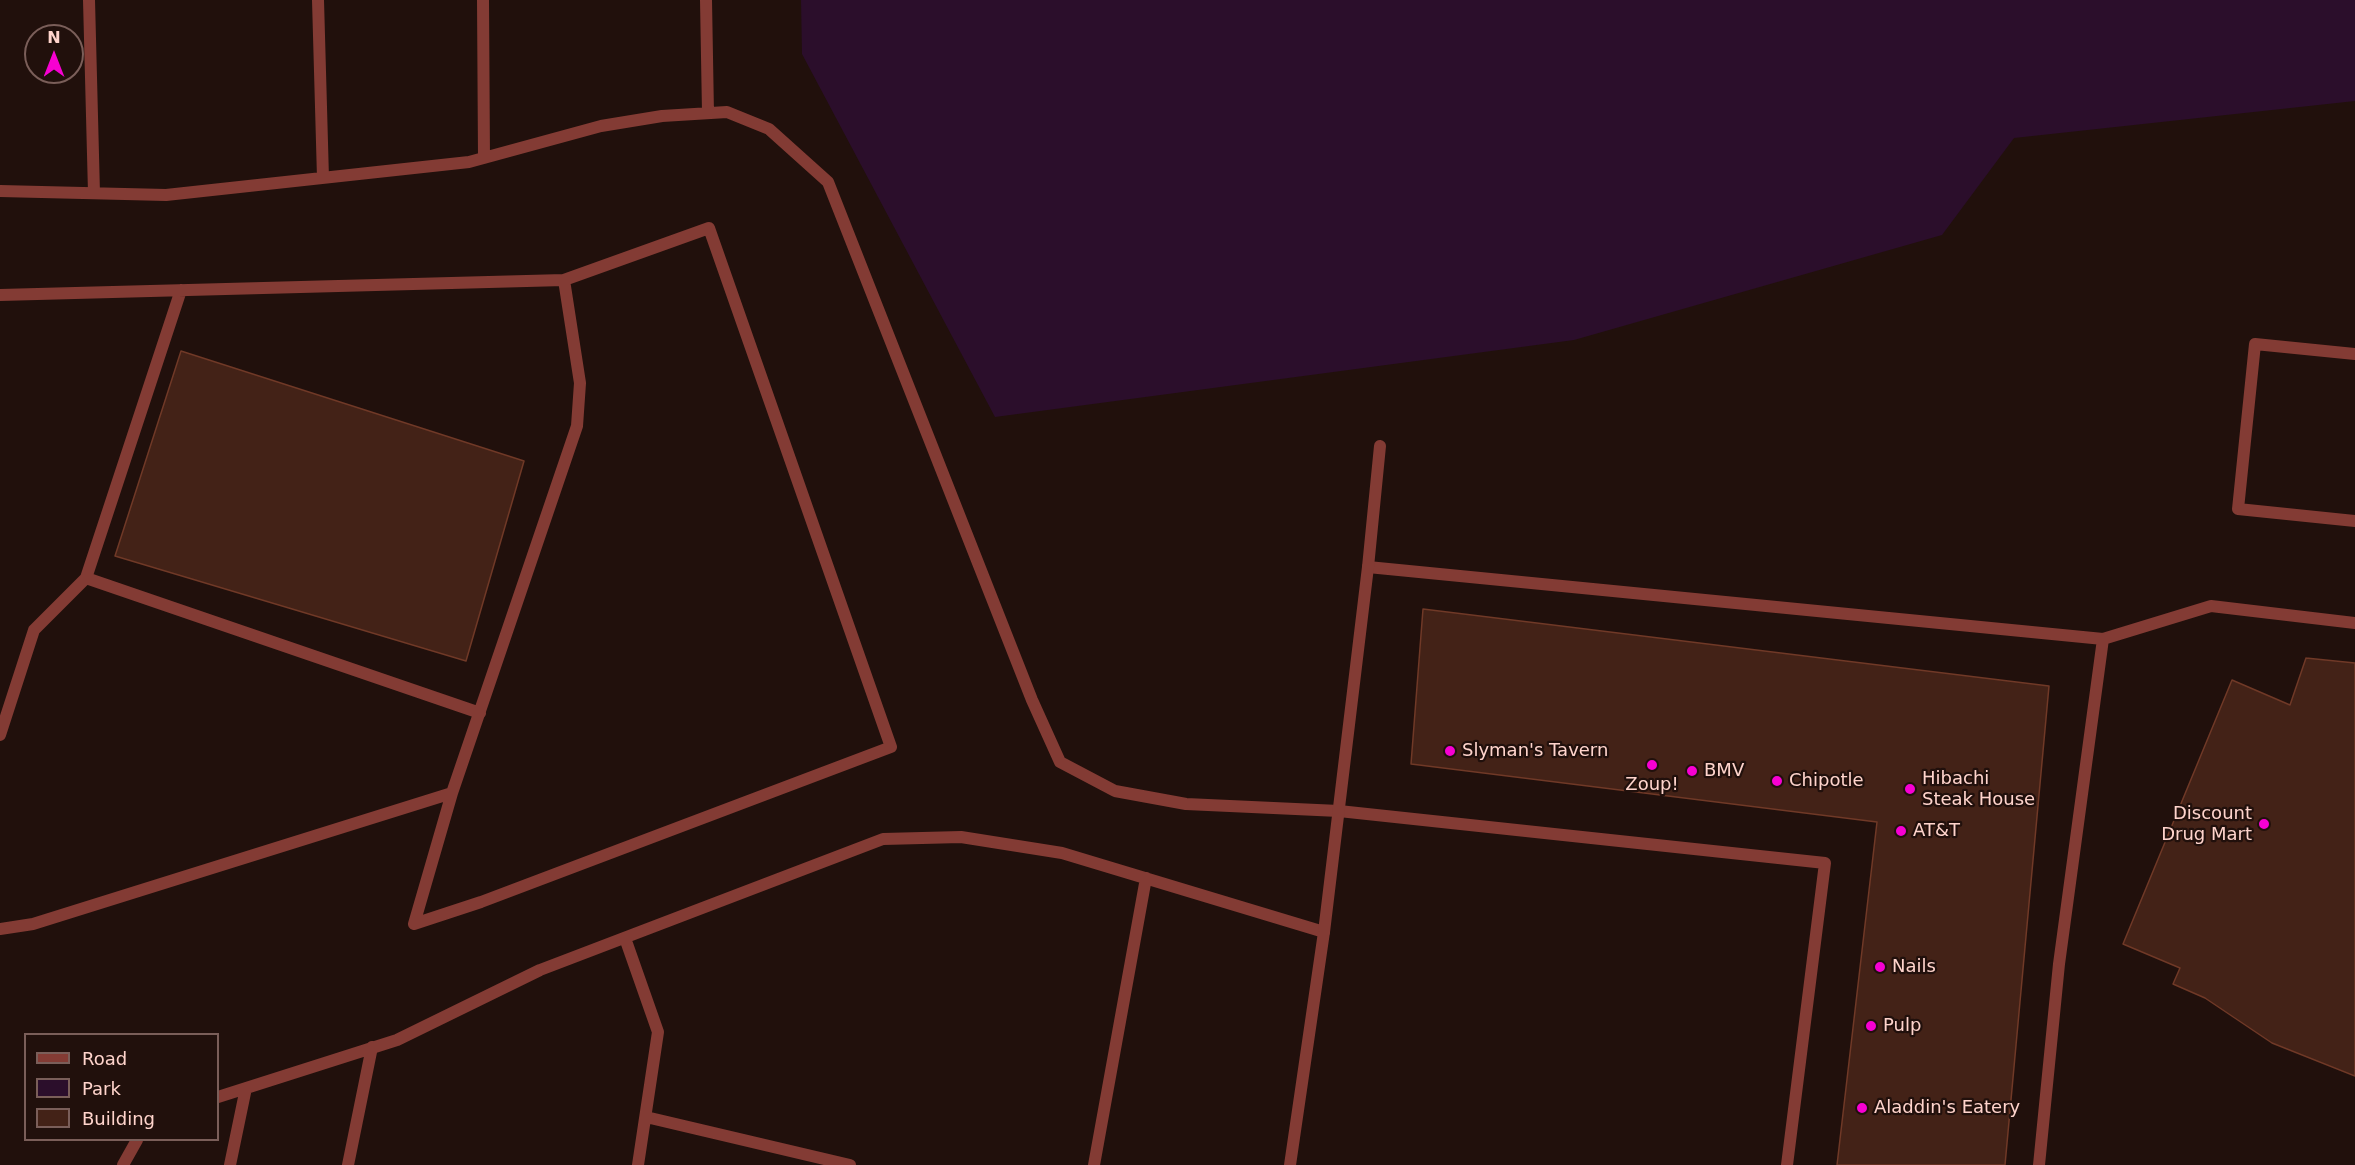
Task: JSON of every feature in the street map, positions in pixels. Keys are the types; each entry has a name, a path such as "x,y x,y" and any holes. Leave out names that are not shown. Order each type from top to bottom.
{"street":[{"path":"89,0 94,194"},
{"path":"318,0 323,178"},
{"path":"483,0 484,158"},
{"path":"706,0 708,113"},
{"path":"0,191 166,195 469,162 601,126 662,116 727,112 769,129 828,182 1029,691 1060,762 1115,791 1186,804 1339,811 1825,863 1787,1165"},
{"path":"0,295 564,280 709,228 891,747 481,902 414,924 452,793 577,426 580,383 564,280"},
{"path":"0,735 34,630 86,578 181,290"},
{"path":"2355,354 2255,344 2238,509 2355,521"},
{"path":"1290,1165 1324,932 1368,567 1380,446"},
{"path":"1368,567 2103,639 2211,606 2355,623"},
{"path":"86,578 480,713"},
{"path":"2039,1165 2059,964 2103,639"},
{"path":"0,929 33,924 452,793"},
{"path":"219,1097 397,1040 540,970 883,838 961,837 1062,853 1324,932"},
{"path":"1094,1165 1146,878"},
{"path":"625,938 658,1032 638,1165"},
{"path":"348,1165 372,1047"},
{"path":"230,1165 246,1088"},
{"path":"646,1117 850,1165"},
{"path":"123,1165 136,1141"}],"green space":[{"path":"801,0 2355,0 2355,101 2014,138 1942,235 1574,340 995,417 802,54"}],"building":[{"path":"181,351 524,461 466,661 115,556"},
{"path":"1423,609 2049,686 2005,1165 1837,1165 1877,822 1411,764"},
{"name":"Discount Drug Mart","path":"2306,658 2355,663 2355,1076 2272,1043 2205,998 2173,984 2180,968 2123,944 2232,680 2290,705"}],"place":[{"name":"Slyman's Tavern","path":"1450,751"},
{"name":"Zoup!","path":"1652,765"},
{"name":"BMV","path":"1692,771"},
{"name":"Chipotle","path":"1777,781"},
{"name":"Hibachi Steak House","path":"1910,789"},
{"name":"Discount Drug Mart","path":"2264,824"},
{"name":"AT&T","path":"1901,831"},
{"name":"Nails","path":"1880,967"},
{"name":"Pulp","path":"1871,1026"},
{"name":"Aladdin's Eatery","path":"1862,1108"}]}
